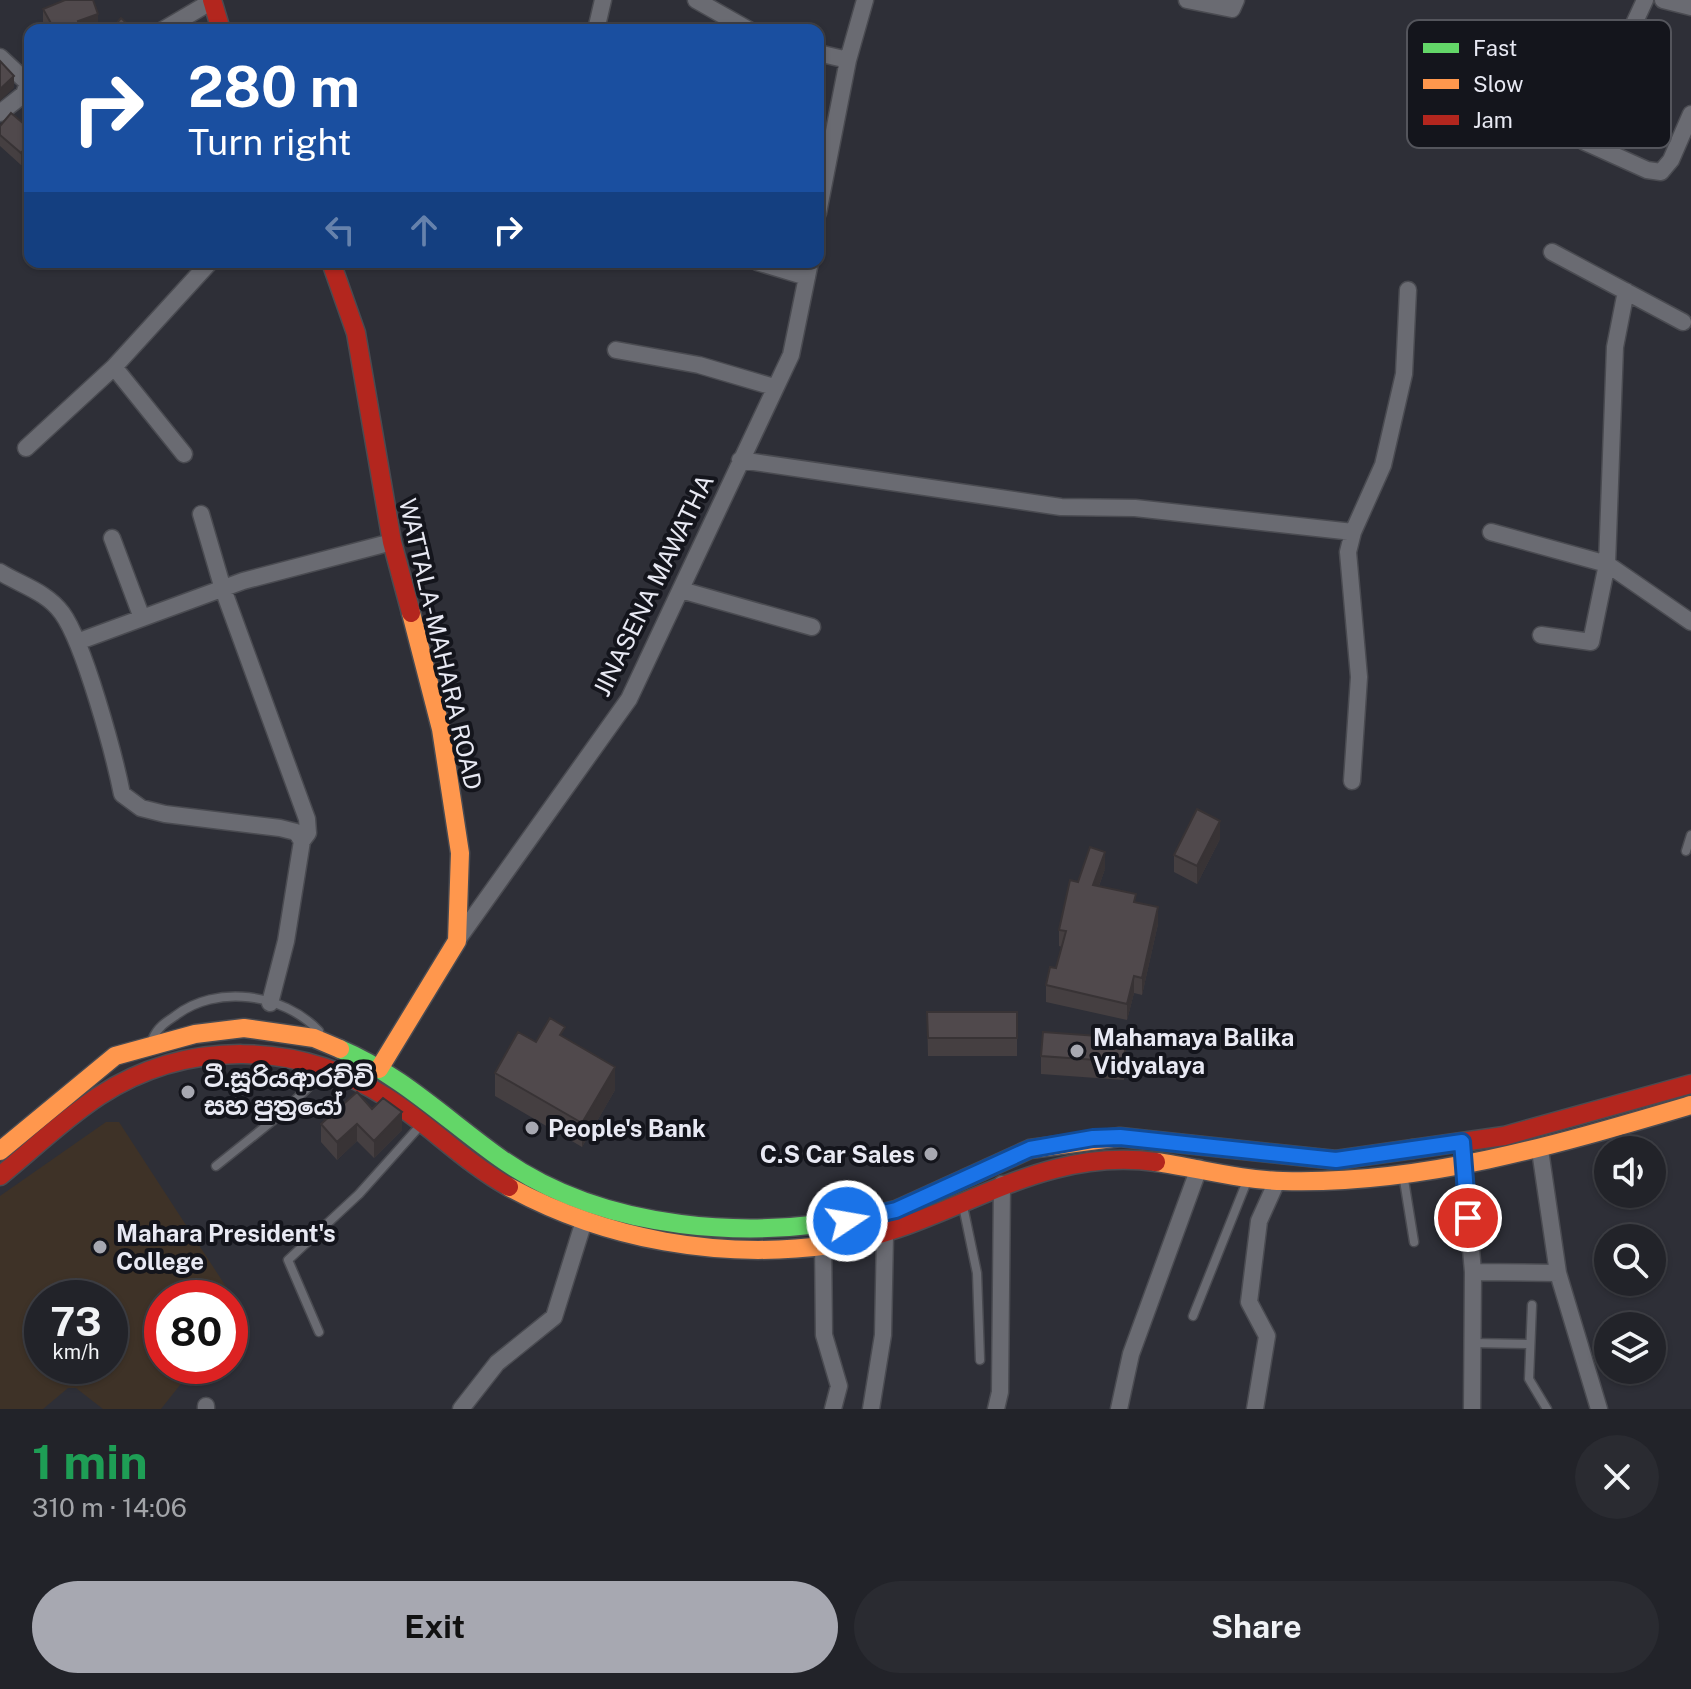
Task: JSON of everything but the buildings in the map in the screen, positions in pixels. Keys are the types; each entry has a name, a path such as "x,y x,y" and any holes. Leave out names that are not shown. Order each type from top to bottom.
{"main road":[{"path":"212,0 219,24"},
{"name":"WATTALA-MAHARA ROAD","path":"333,268 356,333 392,542 441,729 460,853 457,941 379,1069"},
{"path":"0,1151 115,1056 195,1034 244,1028 297,1034 331,1045 379,1069 503,1160 588,1202 650,1218 717,1228 823,1226 896,1210 1030,1149 1093,1138 1120,1137 1336,1160 1504,1136 1691,1084"},
{"path":"0,1176 110,1089 170,1063 207,1053 258,1051 303,1057 330,1066 368,1085 504,1184 584,1221 649,1239 712,1247 823,1246 885,1234 1002,1184 1057,1166 1093,1159 1145,1158 1277,1181 1341,1180 1540,1150 1691,1105"}],"street":[{"path":"173,24 212,0"},
{"path":"597,24 603,0"},
{"path":"696,0 724,8 742,24"},
{"path":"824,158 865,0"},
{"path":"1187,0 1232,9 1236,0"},
{"path":"1636,20 1645,0"},
{"path":"1663,0 1691,7"},
{"path":"824,54 848,60"},
{"path":"0,57 24,81"},
{"path":"0,113 24,94"},
{"path":"1598,148 1647,170 1661,172 1671,160 1691,114"},
{"path":"1552,252 1683,322"},
{"path":"26,448 114,367 205,268"},
{"name":"JINASENA MAWATHA","path":"457,941 629,699 791,355 808,269"},
{"path":"1352,781 1359,677 1348,552 1353,532 1383,465 1400,389 1408,290"},
{"path":"1541,635 1591,642 1607,564 1615,347 1626,291"},
{"path":"616,350 699,365 774,387"},
{"path":"114,367 184,454"},
{"path":"740,460 1061,507 1135,508 1353,532"},
{"path":"201,514 223,589 307,819 308,833 302,841 286,941 270,1003"},
{"path":"1491,532 1607,564 1691,618"},
{"path":"112,538 142,618"},
{"path":"77,642 223,589 392,542"},
{"path":"0,572 37,591 61,612 77,642 116,762 122,794 141,808 280,828 296,832 302,841"},
{"path":"681,590 812,627"},
{"path":"1462,1142 1473,1272 1472,1409"},
{"path":"1540,1150 1558,1273 1599,1409"},
{"path":"1119,1409 1131,1354 1199,1168"},
{"path":"1255,1409 1267,1336 1249,1302 1259,1221 1277,1181"},
{"path":"996,1409 1000,1392 1002,1184"},
{"path":"461,1409 497,1363 554,1317 584,1221"},
{"path":"823,1226 824,1335 839,1386 833,1409"},
{"path":"871,1409 883,1335 885,1234"},
{"path":"1473,1272 1558,1273"}],"lane":[{"path":"1686,851 1691,835"},
{"path":"148,1049 157,1030 191,1004 224,994 270,1003 313,1024 331,1045"},
{"path":"216,1166 281,1114 330,1066"},
{"path":"319,1332 288,1260 359,1194 422,1124"},
{"path":"1403,1172 1414,1242"},
{"path":"1193,1316 1249,1176"},
{"path":"963,1203 977,1273 980,1360"},
{"path":"1532,1305 1529,1379 1547,1409"},
{"path":"1473,1343 1530,1344"}],"shaded area":[{"name":"Mahara President's College","path":"106,1122 119,1122 222,1280 144,1280 144,1384 181,1384 161,1409 103,1409 76,1388 68,1388 43,1409 0,1409 0,1196"}],"traffic: fast":[{"path":"340,1049 383,1071 500,1158 541,1183 585,1202 681,1224 730,1228 827,1223 874,1215"}],"traffic: slow":[{"path":"379,1069 457,941 460,853 441,729 411,613"},
{"path":"0,1151 115,1056 195,1034 244,1028 314,1038 340,1049"},
{"path":"1156,1162 1283,1181 1387,1176 1490,1159 1691,1105"},
{"path":"874,1215 896,1210 1030,1149 1120,1137 1336,1160 1413,1149"},
{"path":"509,1187 585,1221 665,1242 747,1250 830,1245"}],"traffic: jam":[{"path":"212,0 219,24"},
{"path":"333,268 356,333 392,542 411,613"},
{"path":"0,1176 86,1105 133,1077 169,1064 243,1054 280,1057 317,1065 352,1079 402,1108 509,1187"},
{"path":"1413,1149 1504,1136 1691,1084"},
{"path":"830,1245 913,1223 990,1191 1069,1166 1111,1160 1156,1162"}],"place":[{"name":"Mahamaya Balika Vidyalaya","path":"1077,1051"},
{"name":"ටී.සූරියආරච්චි සහ පුත්‍රයෝ","path":"188,1092"},
{"name":"People's Bank","path":"532,1128"},
{"name":"C.S Car Sales","path":"931,1154"},
{"name":"Mahara President's College","path":"100,1247"}],"route":[{"path":"847,1221 896,1210 1030,1149 1093,1138 1120,1137 1336,1160 1462,1142 1468,1218"}]}
